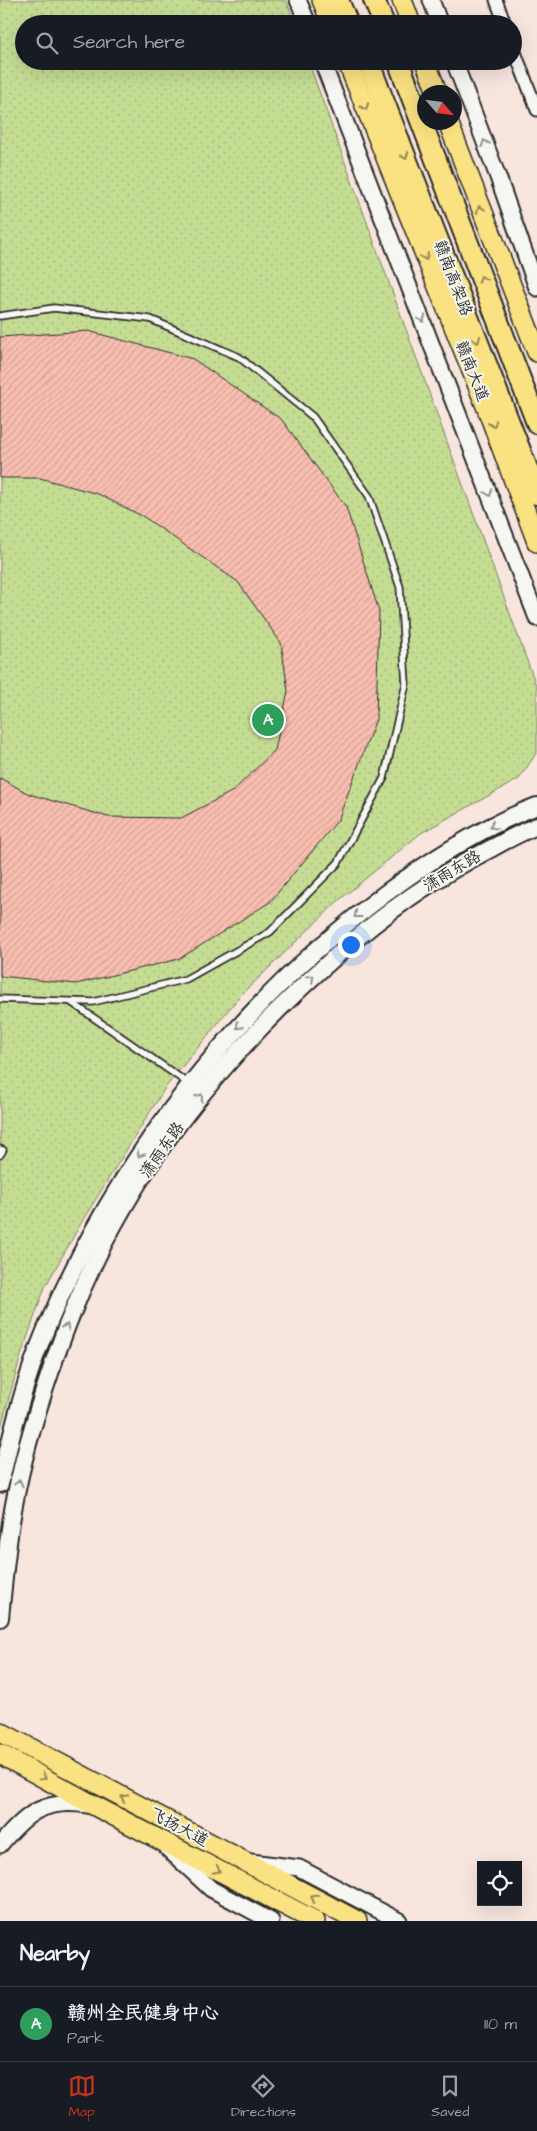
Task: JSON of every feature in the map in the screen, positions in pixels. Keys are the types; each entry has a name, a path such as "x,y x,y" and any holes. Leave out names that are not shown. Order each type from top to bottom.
{"highway":[{"path":"338,0 344,15"},
{"path":"346,0 351,15"},
{"path":"374,0 380,15"},
{"path":"382,0 387,15"},
{"name":"赣南高架路","path":"371,70 537,494"},
{"name":"赣南高架路","path":"401,70 417,111"},
{"path":"405,70 417,109"},
{"name":"赣南高架路","path":"424,130 537,423"}],"main road":[{"path":"322,0 328,15"},
{"path":"402,0 408,15"},
{"name":"赣南大道","path":"351,70 486,406 537,542"},
{"path":"428,70 434,85"},
{"path":"451,130 537,352"},
{"name":"潇雨东路","path":"0,1484 15,1423 46,1330 77,1263 111,1199 151,1137 191,1086 234,1032 332,935 411,874 436,858 516,813 537,806"},
{"name":"潇雨东路","path":"0,1618 11,1522 31,1430 61,1338 90,1273 122,1210 162,1148 203,1094 248,1041 308,980 346,947 422,888 464,862 537,826"},
{"name":"飞扬大道","path":"0,1732 358,1921"},
{"name":"飞扬大道","path":"0,1754 314,1921"}],"street":[{"path":"298,0 304,15"},
{"path":"431,0 437,15"},
{"path":"496,0 502,15"},
{"path":"325,70 537,618"},
{"path":"457,70 537,288"},
{"path":"522,70 537,110"},
{"path":"0,1844 27,1815 51,1805 70,1802 95,1806"},
{"path":"156,1838 211,1889 271,1921"},
{"path":"243,1860 299,1868 399,1921"}],"lane":[{"path":"0,316 54,308 150,319 239,357 314,417 369,496 400,587 406,684 384,778 338,863 270,932 186,979 93,1002 0,999"},
{"path":"70,1001 191,1086"},
{"path":"0,1149 3,1150 0,1155"}],"green space":[{"path":"0,0 286,0 292,15 15,15 15,70 311,70 537,688 537,752 519,779 421,833 337,902 239,997 165,1088 84,1218 45,1287 21,1355 0,1430"}],"building":[{"path":"88,331 193,359 282,420 346,507 379,611 376,719 338,820 270,902 179,959 76,984 0,976 0,778 29,794 108,817 181,818 233,791 275,750 288,691 281,643 238,582 144,517 98,494 40,478 0,478 0,337"}],"place":[{"name":"赣州全民健身中心","path":"268,720"}]}
